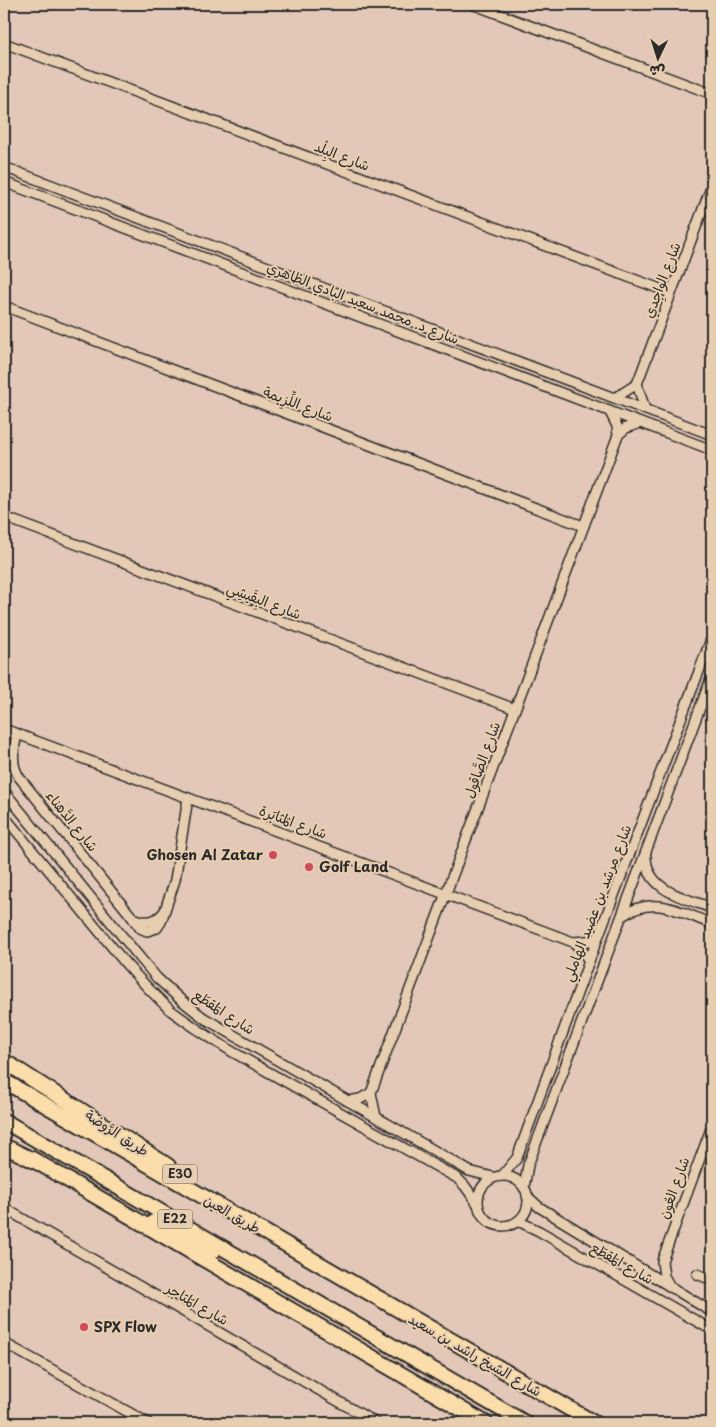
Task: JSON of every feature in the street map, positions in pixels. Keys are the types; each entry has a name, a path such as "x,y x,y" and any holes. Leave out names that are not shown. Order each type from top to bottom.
{"highway":[{"name":"طريق الرَّوضة","path":"4,1061 357,1286"},
{"name":"طريق العين","path":"4,1081 357,1286"},
{"name":"E22","path":"4,1121 525,1423"},
{"path":"4,1146 346,1319"},
{"path":"32,1159 485,1423"},
{"name":"شارع الشيخ راشد بن سعيد","path":"357,1286 594,1423"}],"street":[{"path":"472,4 712,94"},
{"name":"شارع البِلْد","path":"4,44 671,293"},
{"name":"شارع د. محمد سعيد البادي الظاهري","path":"4,167 712,435"},
{"name":"شارع د. محمد سعيد البادي الظاهري","path":"4,182 712,450"},
{"name":"شارع الواجِدي","path":"637,384 712,185"},
{"name":"شارع اللِّزِيمة","path":"4,306 583,526"},
{"path":"614,398 637,384 645,409"},
{"path":"596,405 592,397 594,394 602,393"},
{"path":"610,412 617,426 618,435"},
{"path":"618,435 626,428 640,423"},
{"name":"شارع الصَّاقول","path":"371,1094 618,435"},
{"name":"شارع البِقَيشِي","path":"4,517 515,710"},
{"name":"شارع مرشد بن عضيد الهاملي","path":"497,1177 517,1158 589,961 712,637"},
{"name":"شارع مرشد بن عضيد الهاملي","path":"526,1192 528,1165 712,676"},
{"name":"شارع المُثابَرة","path":"4,729 573,942 582,950 589,961"},
{"name":"شارع الدَّهناء","path":"17,734 13,765 19,777 140,928 150,931 160,925 175,880 188,798"},
{"name":"شارع المَقطَع","path":"4,792 157,978 204,1018 469,1171 497,1177"},
{"name":"شارع المَقطَع","path":"4,816 126,964 170,1010 231,1051 457,1178 477,1203"},
{"path":"34,852 46,850 48,846"},
{"path":"646,852 646,863 649,873 663,889 712,908"},
{"path":"676,910 681,897"},
{"path":"622,916 636,908 652,905 676,910 712,924"},
{"name":"شارع المُثابَرة","path":"573,942 598,940"},
{"path":"348,1101 360,1099 371,1094 376,1118"},
{"name":"شارع العُون","path":"662,1260 712,1126"},
{"path":"497,1177 515,1179 526,1192 528,1205 524,1214 518,1221 510,1225 492,1224 480,1212 477,1203 481,1188 486,1182 497,1177"},
{"name":"شارع المَقطَع","path":"526,1192 538,1207 712,1312"},
{"name":"شارع المُتاجر","path":"4,1208 376,1423"},
{"name":"شارع المَقطَع","path":"518,1221 539,1231 712,1330"},
{"path":"642,1271 652,1269 662,1260"},
{"path":"662,1260 664,1276 672,1289"},
{"path":"697,1274 712,1280"},
{"path":"4,1343 148,1423"}],"place":[{"name":"Ghosen Al Zatar","path":"273,855"},
{"name":"Golf Land","path":"309,867"},
{"name":"SPX Flow","path":"84,1327"}]}
